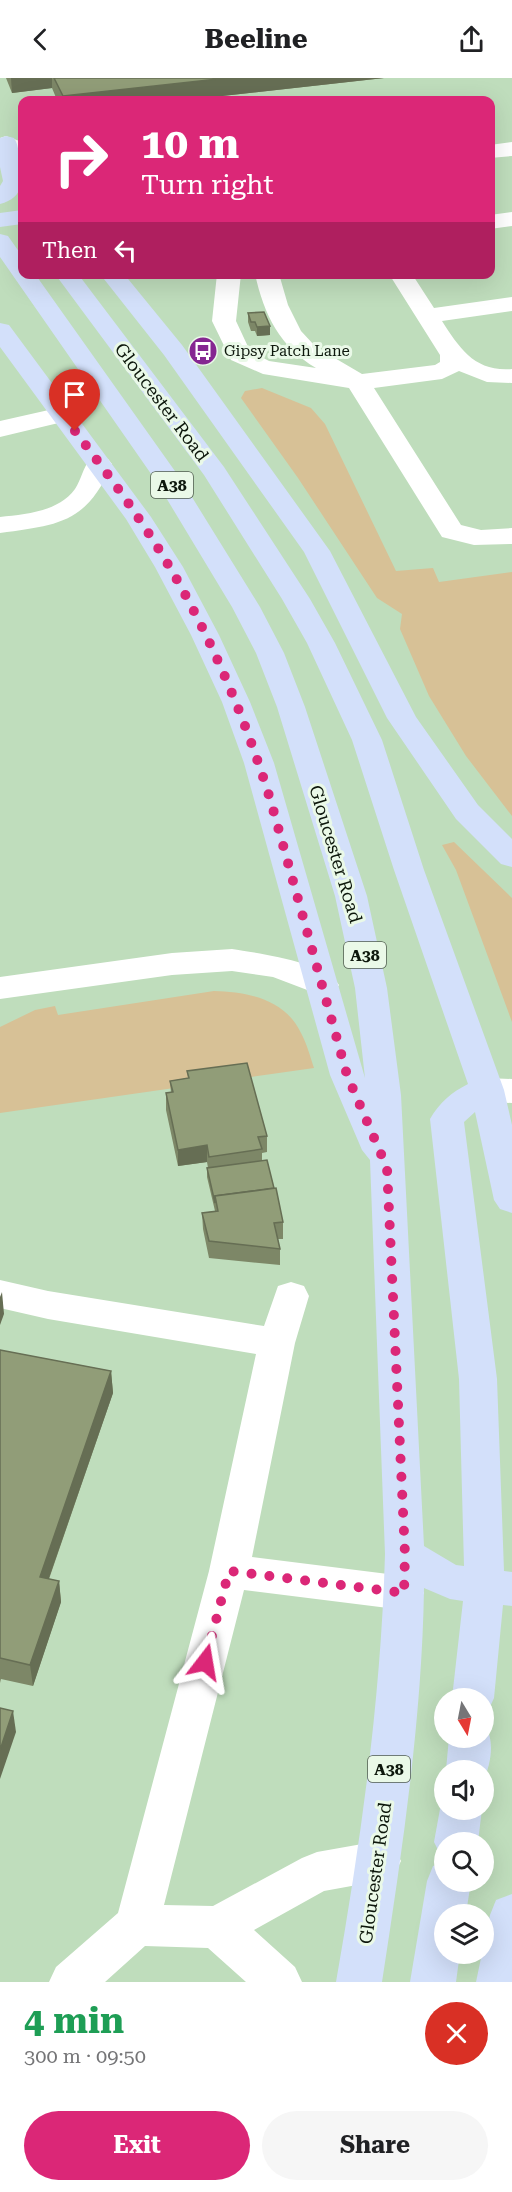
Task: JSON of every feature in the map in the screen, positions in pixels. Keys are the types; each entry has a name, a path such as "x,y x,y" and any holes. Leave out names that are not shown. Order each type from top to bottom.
{"main road":[{"path":"9,143 18,158"},
{"path":"9,143 14,181 7,199 18,211"},
{"path":"0,220 18,217"},
{"name":"Gloucester Road","path":"0,241 18,267"},
{"name":"Gloucester Road","path":"27,279 169,481 220,564 270,654 305,750 351,896 371,988 384,1095 404,1574 396,1709 379,1861 359,1982"},
{"name":"Gloucester Road","path":"70,279 215,472 296,599 321,643 367,740 409,870 499,1091 512,1200"},
{"path":"115,279 172,350 317,551 402,718 467,812 512,857"},
{"path":"0,330 138,517 169,567 205,635 236,702 262,772 347,1075 387,1168"},
{"path":"475,1688 498,1588 478,1379 447,1119 467,1099 499,1091"},
{"path":"404,1574 425,1569 450,1582 498,1588"},
{"path":"499,1982 512,1915"},
{"path":"434,1982 437,1964"}],"lane":[{"path":"495,151 512,149"},
{"path":"495,221 512,219"},
{"path":"228,279 224,321 240,355 263,367 358,382 442,372 452,365 452,355"},
{"path":"268,279 274,301 290,335 304,350 358,382 451,531 470,538 489,539 512,536"},
{"path":"403,279 452,355 483,375 494,378 512,376"},
{"path":"427,316 512,304"},
{"path":"0,429 62,415"},
{"path":"0,525 35,520 62,512 85,494 99,464"},
{"path":"0,988 172,964 232,960 278,967 323,985"},
{"path":"0,1294 277,1343"},
{"path":"72,1982 137,1924 229,1571 277,1343 291,1296"},
{"path":"229,1571 404,1574"},
{"path":"137,1924 217,1927 317,1872 379,1861"},
{"path":"217,1927 279,1982"}],"shaded area":[{"path":"262,388 311,408 325,424 396,571 433,568 439,582 512,572 512,816 466,756 429,696 400,629 402,614 377,598 298,478 241,398 245,391"},
{"path":"454,842 512,898 512,1022 456,870 442,845"},
{"path":"214,991 252,996 275,1005 285,1012 301,1033 314,1068 0,1113 0,1027 35,1010 55,1006 58,1015"}],"building":[{"path":"54,78 227,78 63,96"},
{"path":"264,312 270,326 257,327 255,322 251,322 248,313"},
{"path":"247,1063 267,1136 258,1137 262,1149 209,1157 207,1145 178,1150 166,1093 173,1092 170,1081 189,1078 187,1071"},
{"path":"267,1160 274,1188 215,1196 215,1203 207,1168"},
{"path":"276,1188 283,1222 274,1223 280,1249 209,1241 202,1213 218,1211 215,1196"},
{"path":"0,1350 111,1371 40,1577 59,1581 30,1665 0,1658"},
{"path":"0,1708 13,1711 0,1750"}],"place":[{"name":"Gipsy Patch Lane","path":"203,351"}],"route":[{"path":"75,431 138,517 169,567 205,635 236,702 271,802 347,1075 387,1168 405,1554 404,1593 229,1571 205,1662"}]}
